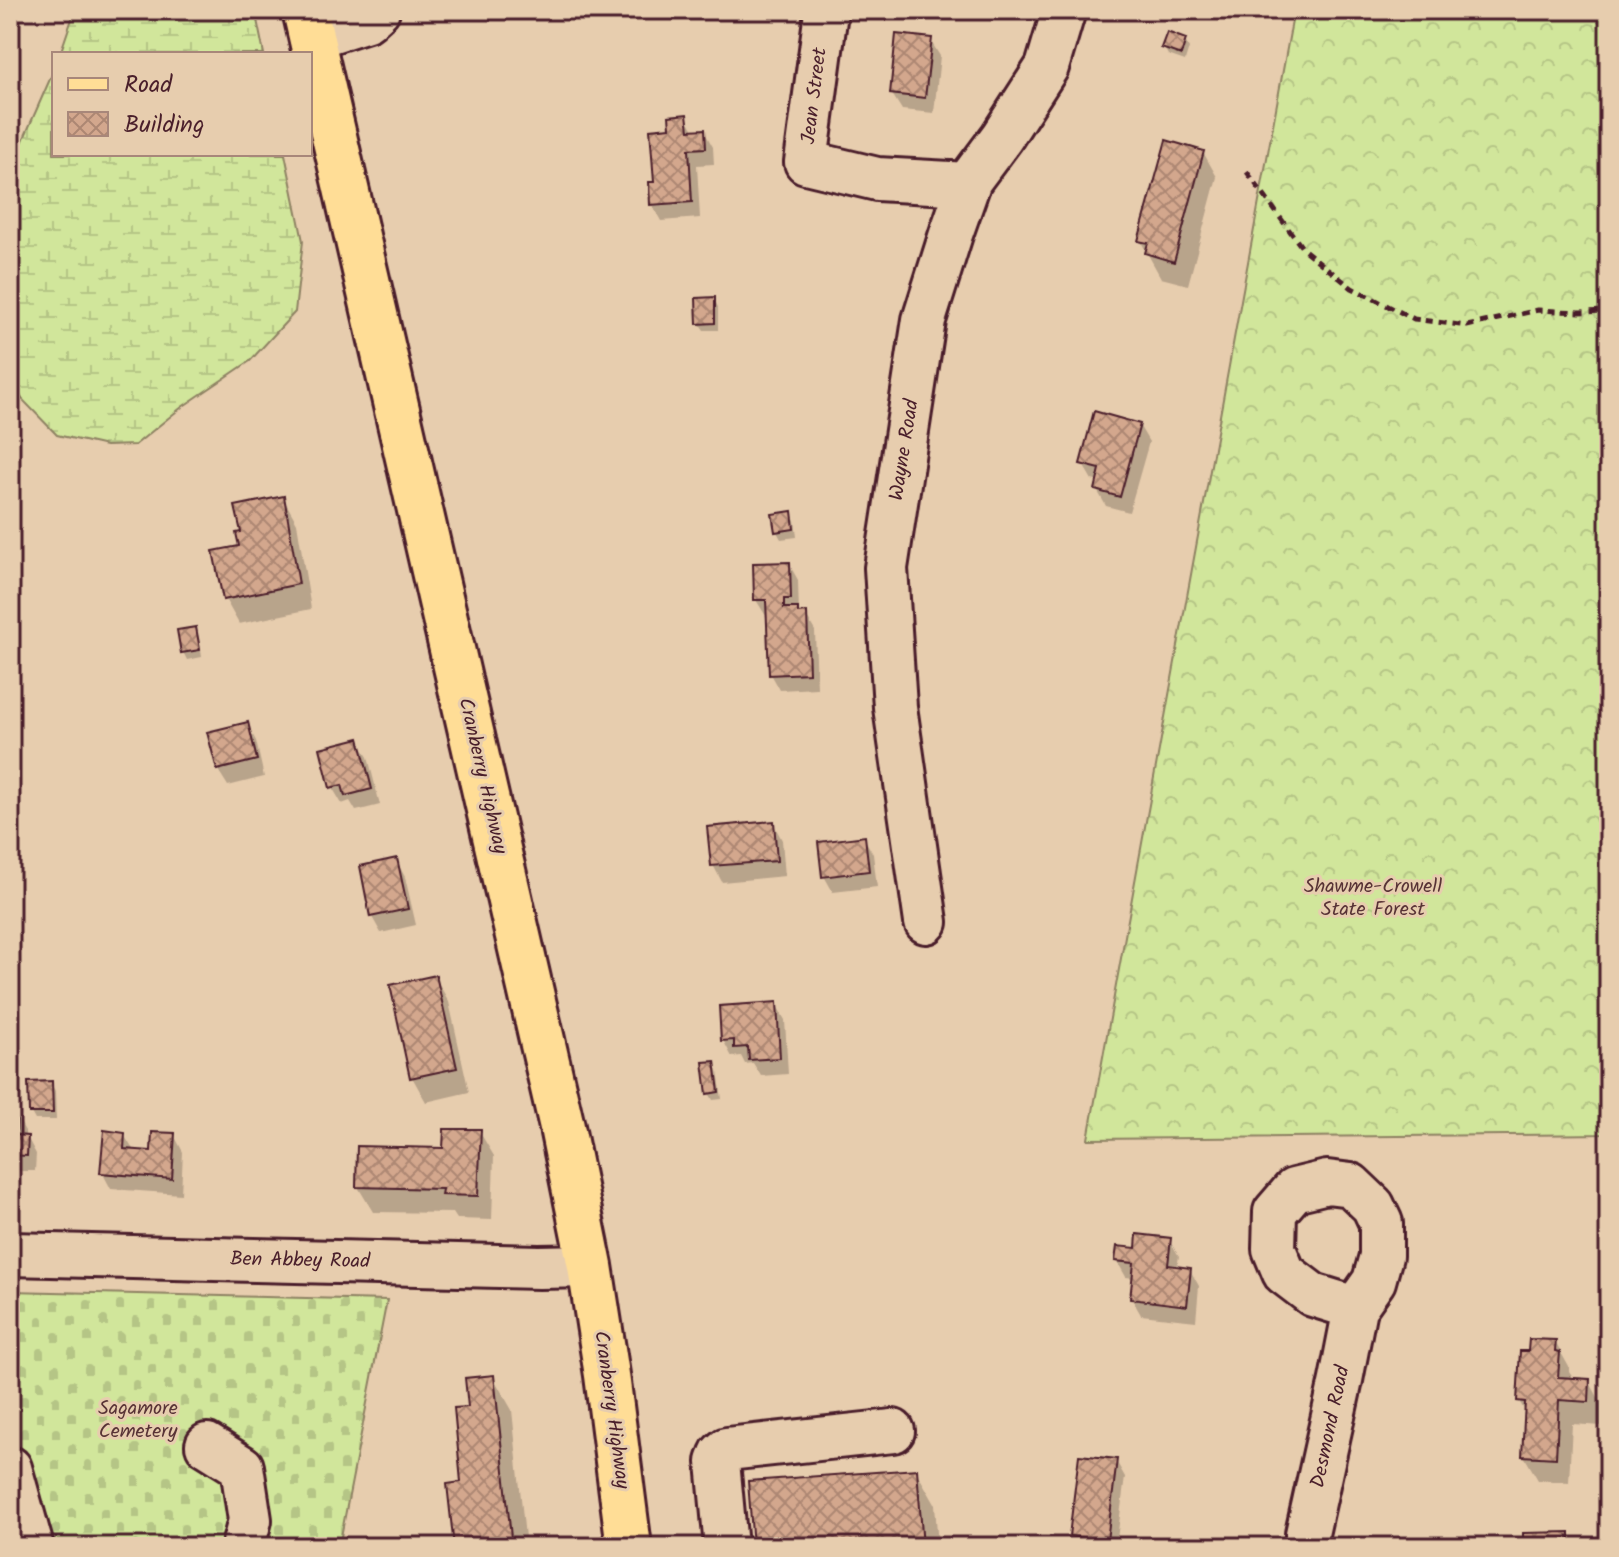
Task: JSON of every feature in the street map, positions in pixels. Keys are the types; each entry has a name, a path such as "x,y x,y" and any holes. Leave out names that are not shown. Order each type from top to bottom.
{"main road":[{"name":"Cranberry Highway","path":"308,24 546,1052 590,1266 629,1547"}],"street":[{"path":"308,24 367,20 378,10"},
{"name":"Jean Street","path":"824,10 806,162 877,179 968,184"},
{"name":"Wayne Road","path":"926,922 895,707 886,568 924,320 968,184 1047,67 1064,10"},
{"name":"Ben Abbey Road","path":"10,1254 590,1266"},
{"name":"Desmond Road","path":"1307,1547 1307,1534 1355,1308"},
{"path":"726,1547 718,1462 727,1449 893,1431"},
{"path":"207,1445 242,1467 250,1520 243,1547"},
{"path":"10,1468 32,1547"}],"path":[{"path":"1247,172 1303,249 1352,288 1414,319 1467,326 1538,310 1609,311"}],"green space":[{"path":"75,10 255,10 264,52 61,52"},
{"name":"Shawme-Crowell State Forest","path":"1294,10 1609,10 1609,1134 1088,1139"},
{"path":"52,75 52,156 285,156 303,241 295,312 250,361 182,407 135,445 106,446 57,435 22,399 10,376 10,170"},
{"name":"Sagamore Cemetery","path":"10,1291 387,1300 339,1547 10,1547"}],"building":[{"path":"1167,32 1186,39 1181,55 1161,48"},
{"path":"896,34 932,38 925,98 890,94"},
{"path":"687,114 689,130 705,129 706,148 689,149 692,202 650,205 649,182 654,182 650,129 670,127 669,116"},
{"path":"1166,140 1204,151 1174,262 1145,253 1148,243 1138,241"},
{"path":"715,297 715,323 697,324 696,298"},
{"path":"1094,411 1140,424 1120,497 1095,490 1100,469 1080,464"},
{"path":"284,496 299,584 223,600 213,551 239,546 236,533 241,532 235,506"},
{"path":"792,511 794,529 775,532 772,514"},
{"path":"790,562 791,599 784,599 784,608 798,608 798,613 807,612 809,673 769,675 766,600 754,600 753,563"},
{"path":"196,627 200,650 181,653 177,630"},
{"path":"248,722 257,760 217,770 207,732"},
{"path":"359,738 372,789 345,796 342,785 330,788 320,748"},
{"path":"774,821 777,861 711,866 707,827"},
{"path":"865,836 869,871 822,877 818,842"},
{"path":"397,858 408,909 370,917 360,866"},
{"path":"436,975 457,1068 410,1078 390,985"},
{"path":"777,1002 780,1058 749,1060 748,1047 734,1048 734,1040 721,1041 719,1006"},
{"path":"715,1061 719,1092 707,1094 703,1062"},
{"path":"52,1081 53,1113 29,1113 28,1082"},
{"path":"10,1113 17,1113 16,1135 28,1136 27,1156 10,1155"},
{"path":"444,1129 481,1129 478,1196 441,1195 442,1189 356,1187 357,1146 443,1148"},
{"path":"104,1130 125,1133 124,1149 151,1151 152,1132 175,1133 172,1179 100,1173"},
{"path":"1137,1234 1171,1238 1168,1265 1191,1268 1187,1306 1130,1299 1134,1263 1115,1261 1117,1246 1136,1248"},
{"path":"1529,1339 1556,1340 1555,1351 1560,1352 1558,1377 1590,1379 1589,1402 1559,1400 1556,1458 1522,1456 1525,1402 1517,1401 1520,1351 1528,1351"},
{"path":"494,1375 512,1547 454,1547 447,1484 461,1482 454,1408 468,1407 465,1378"},
{"path":"1079,1455 1117,1459 1107,1541 1069,1536"},
{"path":"917,1469 923,1547 753,1547 748,1481"},
{"path":"1570,1532 1570,1547 1523,1547 1523,1533"}]}
